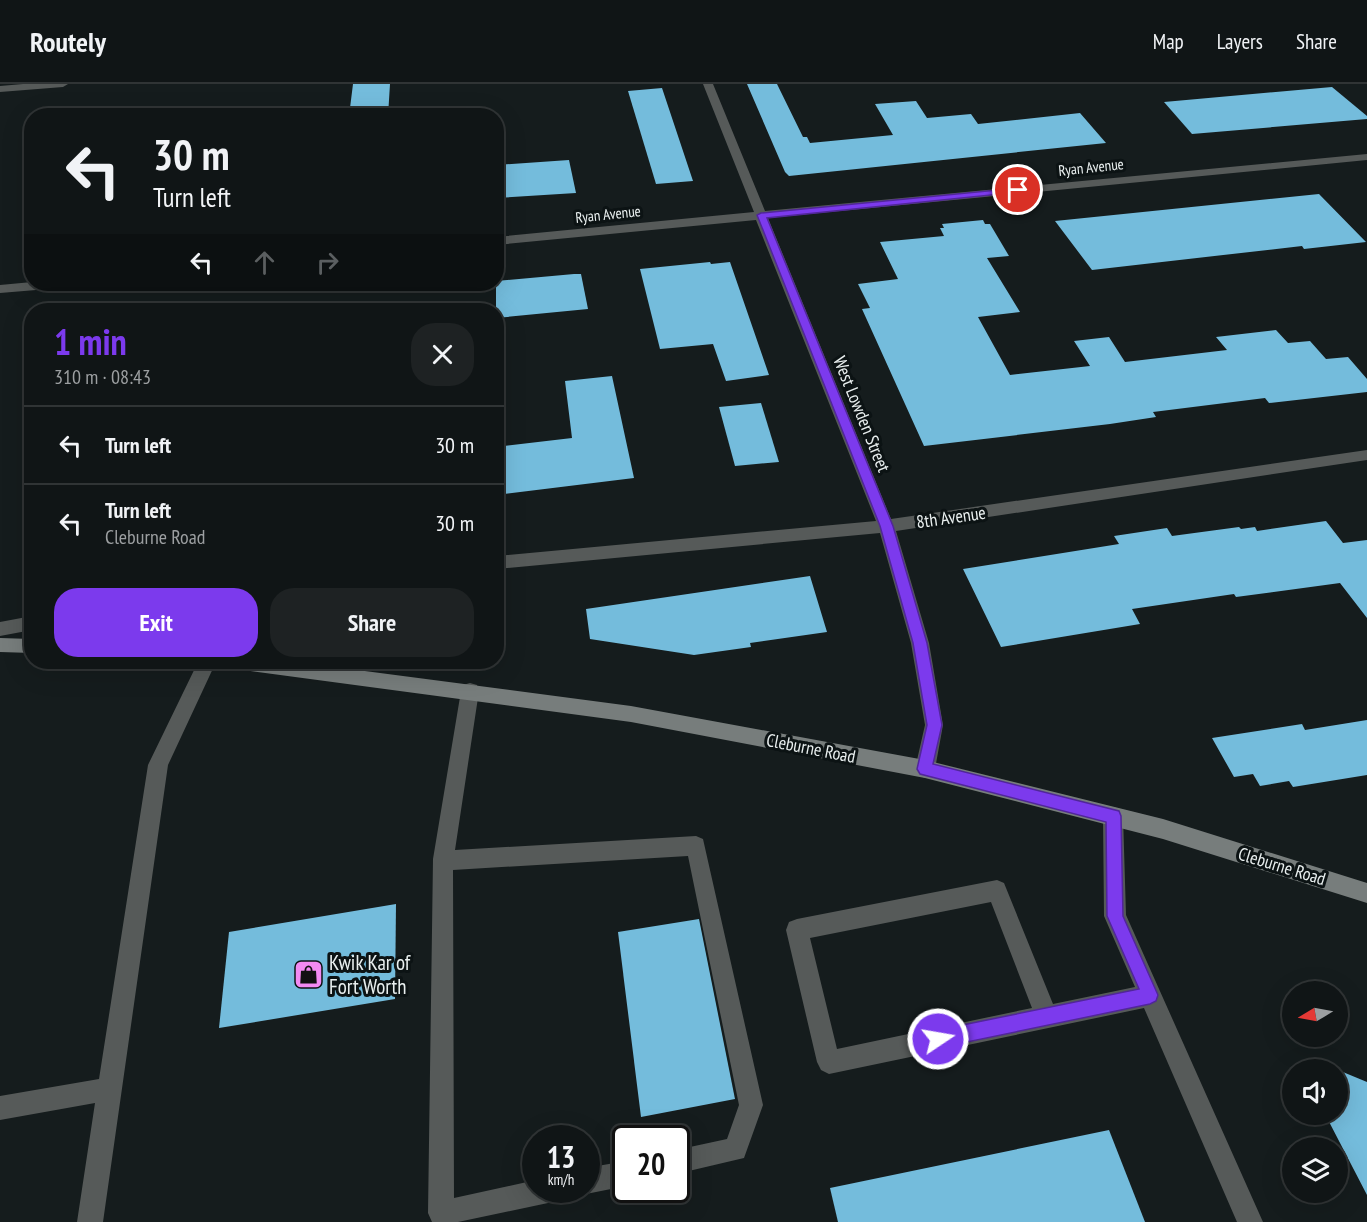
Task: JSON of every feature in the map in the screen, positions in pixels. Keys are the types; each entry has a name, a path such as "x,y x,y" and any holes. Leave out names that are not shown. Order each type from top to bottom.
{"main road":[{"path":"0,645 24,646"},
{"name":"Cleburne Road","path":"298,669 631,714 925,769 1163,829 1367,892"}],"street":[{"path":"0,89 63,84"},
{"name":"West Lowden Street","path":"708,84 886,526 920,643 934,725 925,769"},
{"name":"Ryan Avenue","path":"504,240 1367,156"},
{"path":"0,289 24,287"},
{"name":"8th Avenue","path":"504,562 886,526 1367,455"},
{"path":"0,629 24,624"},
{"path":"90,1222 158,765 204,669"},
{"path":"470,691 443,861 441,1213 522,1196"},
{"path":"1113,816 1115,916 1250,1222"},
{"path":"443,861 696,846 751,1105 735,1149 690,1159"},
{"path":"1047,1017 996,890 797,930 829,1062 1047,1017 1150,995"},
{"path":"0,1108 109,1089"}],"building":[{"path":"353,84 390,84 388,108 350,108"},
{"path":"747,84 777,84 803,137 807,137 810,143 893,135 875,104 916,101 927,118 971,114 978,124 1080,113 1106,143 789,176 785,172"},
{"path":"1332,87 1367,116 1367,119 1192,134 1164,102"},
{"path":"662,88 693,181 656,184 628,91"},
{"path":"569,160 576,193 504,198 504,164"},
{"path":"1319,194 1366,242 1304,249 1302,246 1092,270 1055,221"},
{"path":"983,220 985,224 990,224 1009,256 987,258 1020,312 978,317 1010,375 1090,366 1074,341 1109,337 1125,362 1227,350 1216,337 1276,330 1288,343 1310,341 1326,359 1348,357 1367,379 1367,392 1269,403 1265,398 1153,412 1156,417 1110,424 924,446 862,309 870,308 858,284 898,279 880,242 944,236 940,228 944,228 942,224"},
{"path":"710,262 711,264 730,262 769,375 726,381 713,344 660,349 640,269"},
{"path":"581,274 588,309 504,317 504,303 496,303 496,291 504,291 504,280"},
{"path":"612,376 634,478 504,494 504,446 572,438 565,381"},
{"path":"761,403 779,462 735,466 719,407"},
{"path":"1326,521 1343,543 1367,540 1367,618 1340,583 1236,597 1234,594 1132,609 1140,624 1001,647 963,569 1119,544 1114,536 1167,528 1172,536 1239,527 1241,529 1255,527 1257,531"},
{"path":"810,576 827,632 750,643 751,647 694,655 590,639 586,609"},
{"path":"1367,720 1367,775 1293,787 1289,781 1260,786 1253,774 1234,777 1212,738 1302,724 1305,730"},
{"path":"396,904 395,999 219,1028 229,932"},
{"path":"699,919 735,1099 641,1117 618,932"},
{"path":"1348,1074 1367,1082 1367,1195 1348,1158 1348,1137 1337,1137 1331,1125 1348,1125"},
{"path":"1109,1130 1145,1222 838,1222 830,1188"}],"place":[{"name":"Kwik Kar of Fort Worth","path":"308,974"}],"route":[{"path":"938,1039 1150,995 1115,916 1113,816 925,769 934,725 920,643 886,526 761,215 1018,190"}]}
